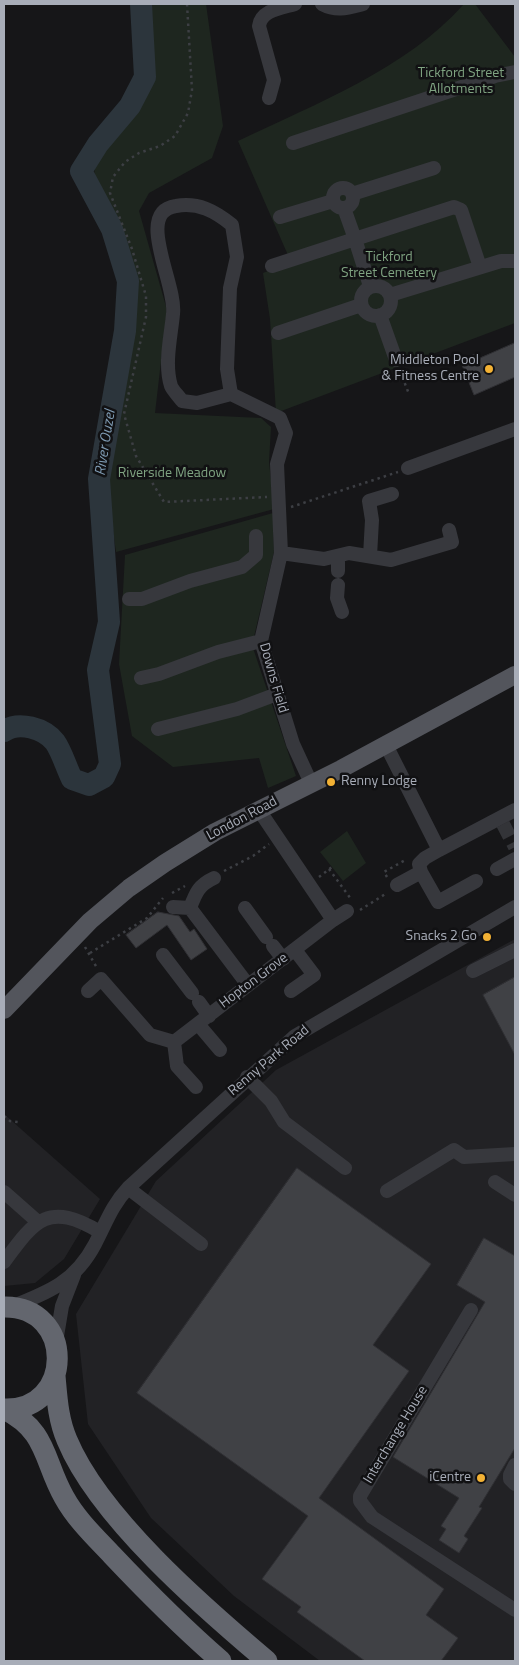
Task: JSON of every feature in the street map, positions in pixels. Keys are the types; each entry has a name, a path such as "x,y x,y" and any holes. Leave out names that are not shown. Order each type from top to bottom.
{"highway":[{"path":"7,1307 24,1310 43,1322 56,1342 58,1359 55,1376 59,1415 75,1456 99,1493 154,1556 216,1616 267,1661"},
{"path":"4,1409 20,1408 37,1399 50,1386 55,1376"},
{"path":"4,1409 25,1422 39,1437 60,1489 84,1526 194,1638 221,1661"}],"main road":[{"name":"London Road","path":"4,1010 76,935 115,899 145,877 215,832 386,745 515,676"}],"street":[{"path":"269,98 274,80 259,26 260,19 266,14 295,4"},
{"path":"322,4 332,9 343,9 364,4"},
{"path":"292,143 495,76 515,72"},
{"path":"370,286 355,239 335,192 340,188 346,188 352,194 434,168"},
{"path":"185,204 201,206 218,214 232,225 237,258 230,288 228,369 231,394 197,403 182,401 171,387 168,368 174,310 170,283 156,233 159,216 169,207 185,204"},
{"path":"280,217 339,204"},
{"path":"272,266 454,207 461,210 480,267"},
{"path":"390,295 501,261 515,261"},
{"path":"370,286 382,287 390,295 390,306 380,316 366,313 361,305 363,292 370,286"},
{"path":"278,333 361,305"},
{"path":"380,316 396,360"},
{"name":"Downs Field","path":"231,394 280,418 286,433 277,464 280,557 261,641 293,744 311,783"},
{"path":"408,468 515,428"},
{"path":"370,556 372,520 369,501 392,494"},
{"path":"129,599 142,599 190,581 242,567 256,556 324,559 349,553 391,560 452,542 449,530"},
{"path":"256,536 256,556"},
{"path":"338,556 337,598 342,612"},
{"path":"141,678 159,674 218,652 261,641"},
{"path":"158,729 237,709 277,694"},
{"path":"386,745 439,850"},
{"path":"259,810 333,920"},
{"path":"476,881 438,902 421,872 419,864 439,850 502,821 515,810"},
{"path":"497,869 515,859"},
{"path":"397,886 421,872"},
{"path":"190,908 196,890 214,878"},
{"path":"173,907 190,908 248,985"},
{"name":"Renny Park Road","path":"56,1342 62,1306 74,1274 89,1254 111,1209 128,1188 292,1038 314,1023 515,907"},
{"path":"245,908 282,959"},
{"name":"Hopton Grove","path":"174,1042 333,920 353,911"},
{"path":"292,991 314,975 295,950"},
{"path":"473,971 515,950"},
{"path":"163,955 195,998 220,1050"},
{"path":"88,991 101,979 150,1035 174,1042 177,1066 196,1087"},
{"path":"247,1078 271,1101 284,1122 345,1168"},
{"path":"387,1191 454,1150 464,1158 515,1154"},
{"path":"495,1182 515,1194"},
{"path":"128,1188 202,1244"},
{"path":"4,1192 38,1222"},
{"path":"4,1262 27,1231 38,1222 68,1217 78,1219 100,1232"},
{"name":"Renny Park Road","path":"7,1307 45,1294 74,1274"},
{"name":"Interchange House","path":"471,1310 360,1496 360,1501 372,1517 515,1610"},
{"path":"515,1465 510,1475 510,1479 515,1484"}],"path":[{"path":"396,360 410,394"},
{"path":"278,511 408,468"},
{"path":"329,869 353,911"},
{"path":"76,935 94,960 101,979"},
{"path":"4,1116 10,1121 18,1122"}],"shaded area":[{"path":"515,939 515,1661 320,1661 234,1596 151,1518 88,1424 76,1314 156,1181 276,1070"},
{"path":"4,1114 100,1199 64,1259 35,1283 4,1286"}],"green space":[{"name":"Riverside Meadow","path":"147,4 206,4 223,126 212,158 149,193 139,211 167,310 155,413 261,418 271,427 269,462 274,509 116,552 107,485 120,416 135,287 119,230 95,181 94,165 148,92 152,35"},
{"name":"Tickford Street Cemetery","path":"464,4 475,4 515,57 515,323 276,413 270,319 263,273 291,262 238,141 329,98 387,66 415,48 441,27"},
{"path":"273,513 274,552 252,645 296,776 268,788 259,758 173,767 132,736 119,664 125,555"},
{"path":"347,831 366,863 343,881 320,852"}],"building":[{"name":"Middleton Pool & Fitness Centre","path":"515,343 515,377 474,395 460,360 475,354 477,359"},
{"path":"158,912 179,916 190,932 194,929 207,949 191,960 167,925 136,948 126,935"},
{"path":"515,977 515,1055 483,995"},
{"path":"297,1168 431,1264 373,1345 409,1371 319,1498 444,1589 426,1615 458,1638 441,1661 365,1661 297,1612 301,1607 262,1579 308,1516 137,1393"},
{"path":"484,1238 515,1256 515,1448 479,1507 482,1508 464,1536 468,1539 459,1553 439,1540 446,1529 441,1526 459,1498 393,1457 485,1302 457,1285"}],"waterway":[{"name":"River Ouzel","path":"4,731 24,726 44,733 55,742 72,779 89,785 104,777 110,764 98,670 109,622 99,479 125,331 128,281 112,229 81,171 98,144 130,106 145,77 141,4"}],"tunnel":[{"path":"503,824 515,847"}],"place":[{"name":"Middleton Pool & Fitness Centre","path":"489,369"},
{"name":"Renny Lodge","path":"331,782"},
{"name":"Snacks 2 Go","path":"487,937"},
{"name":"iCentre","path":"481,1478"}],"park label":[{"name":"Tickford Street Allotments","path":"461,82"}]}
